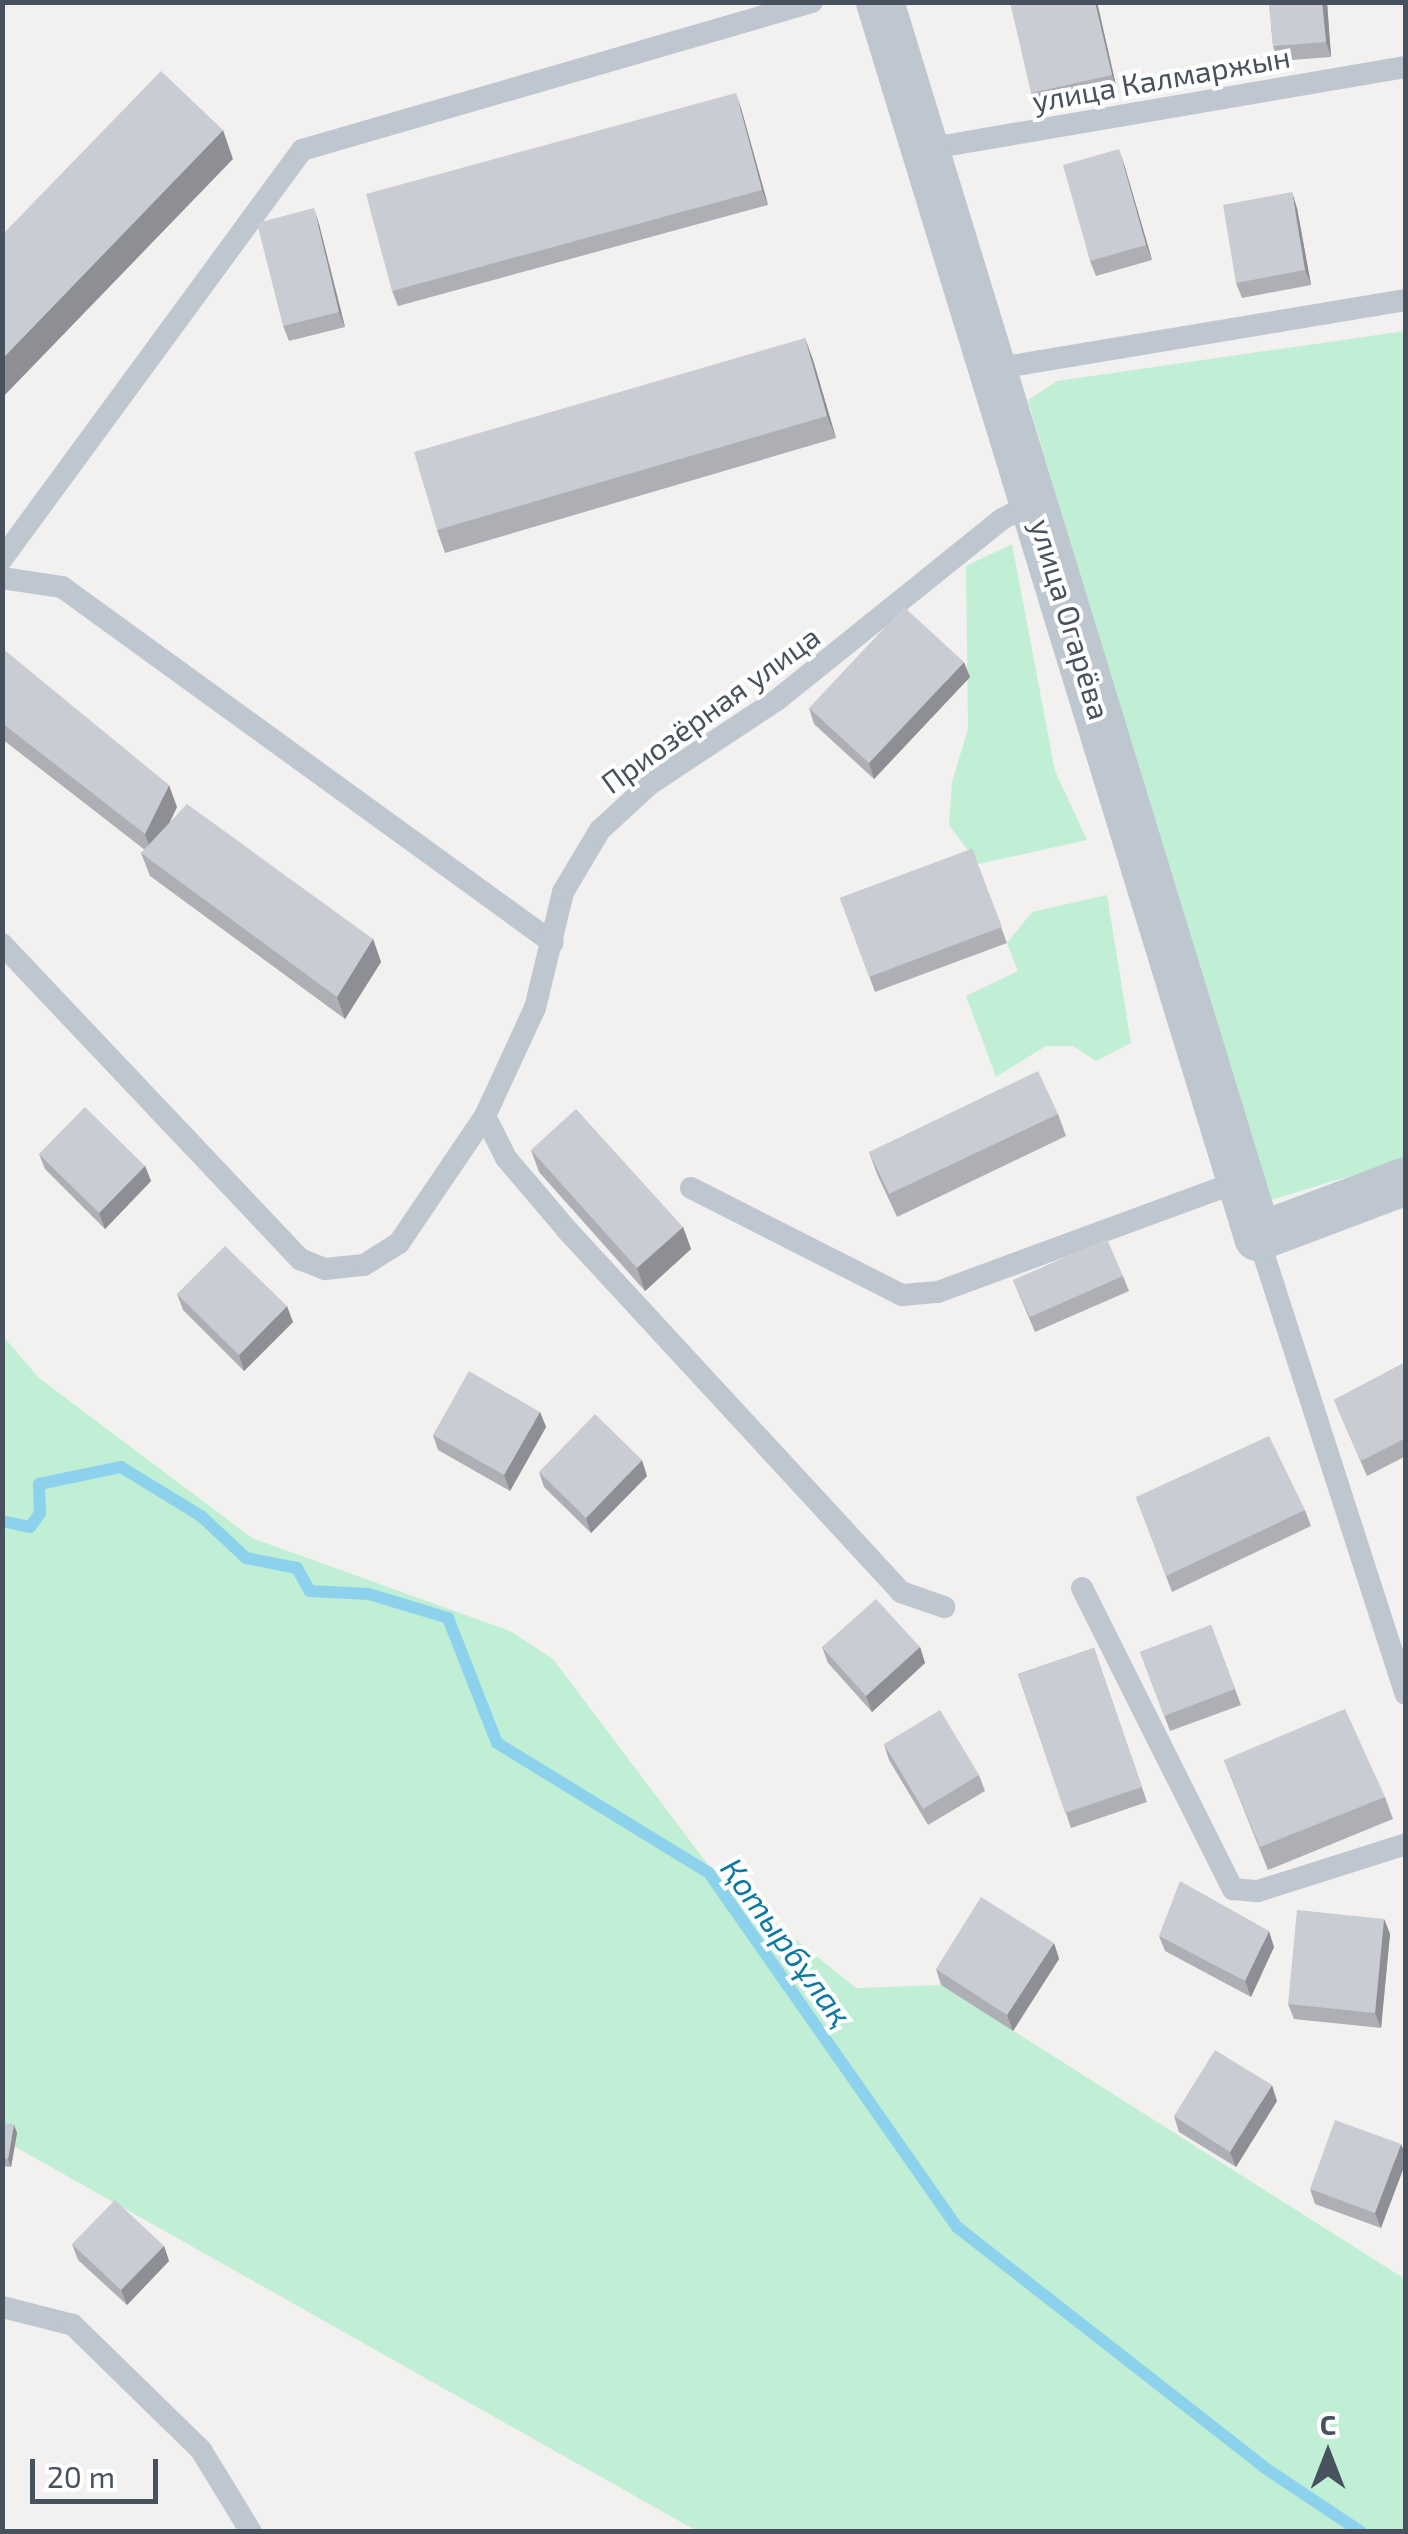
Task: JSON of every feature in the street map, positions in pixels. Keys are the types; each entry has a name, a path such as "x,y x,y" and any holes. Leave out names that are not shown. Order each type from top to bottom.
{"street":[{"name":"улица Огарёва","path":"880,2 1258,1237"},
{"path":"1258,1237 1406,1182"}],"lane":[{"path":"2,559 302,150 812,2"},
{"name":"улица Калмаржын","path":"926,149 1406,67"},
{"path":"993,368 1406,300"},
{"name":"Приозёрная улица","path":"2,944 300,1259 325,1269 364,1265 399,1243 485,1116 534,1008 564,892 600,830 650,784 777,700 1002,519 1035,502"},
{"path":"2,578 62,588 552,943"},
{"path":"485,1116 506,1158 568,1232 901,1592 944,1607"},
{"path":"691,1188 902,1295 938,1292 1240,1181"},
{"path":"1258,1237 1406,1694"},
{"path":"1082,1588 1234,1889 1258,1891 1406,1844"},
{"path":"2,2306 73,2324 200,2450 252,2532"}],"green space":[{"path":"1405,331 1405,1159 1265,1202 1028,400 1057,381"},
{"path":"1012,544 1055,771 1087,840 978,864 949,825 952,782 968,729 966,566"},
{"path":"1107,895 1131,1043 1096,1061 1073,1046 1046,1046 996,1077 966,996 1018,971 1007,943 1032,912"},
{"path":"2,1335 39,1378 252,1538 510,1631 553,1659 715,1874 856,1988 941,1985 1405,2279 1405,2531 697,2531 3,2140"}],"building":[{"path":"1010,2 1095,2 1112,75 1031,93"},
{"path":"1269,2 1322,2 1326,42 1273,46"},
{"path":"161,71 223,130 2,359 2,235"},
{"path":"736,93 762,190 392,291 366,194"},
{"path":"1119,149 1146,245 1090,261 1063,165"},
{"path":"1292,192 1305,270 1236,283 1223,205"},
{"path":"314,208 339,312 283,326 257,223"},
{"path":"805,338 827,416 437,530 414,452"},
{"path":"904,607 964,662 869,763 809,708"},
{"path":"2,648 169,785 145,834 2,723"},
{"path":"187,804 373,939 337,997 141,853"},
{"path":"972,849 1002,927 869,977 840,898"},
{"path":"1038,1071 1058,1114 889,1194 869,1152"},
{"path":"85,1107 145,1166 99,1213 39,1154"},
{"path":"576,1109 683,1227 637,1268 531,1150"},
{"path":"1107,1239 1123,1276 1030,1317 1013,1280"},
{"path":"225,1246 287,1306 239,1355 177,1294"},
{"path":"1406,1362 1406,1438 1361,1461 1334,1400"},
{"path":"469,1371 540,1412 504,1475 433,1435"},
{"path":"595,1414 642,1460 586,1518 539,1472"},
{"path":"1269,1436 1305,1510 1166,1576 1136,1497"},
{"path":"876,1599 920,1647 866,1696 822,1647"},
{"path":"1211,1625 1235,1689 1164,1716 1140,1652"},
{"path":"1094,1648 1142,1787 1065,1813 1018,1674"},
{"path":"1345,1709 1385,1797 1260,1847 1224,1760"},
{"path":"940,1710 979,1775 923,1809 884,1744"},
{"path":"1180,1881 1269,1931 1245,1981 1159,1936"},
{"path":"981,1897 1054,1943 1007,2015 936,1969"},
{"path":"1297,1910 1384,1919 1375,2013 1288,2004"},
{"path":"1215,2050 1272,2085 1230,2152 1174,2116"},
{"path":"1335,2120 1401,2144 1375,2213 1310,2189"},
{"path":"2,2123 14,2125 8,2159 2,2158"},
{"path":"115,2200 164,2246 121,2290 72,2244"}],"waterway":[{"name":"Қотырбұлақ","path":"2,1521 30,1527 40,1513 39,1484 121,1467 201,1516 246,1558 297,1568 310,1591 369,1594 448,1618 497,1743 709,1873 957,2227 1265,2468 1361,2532"}]}
